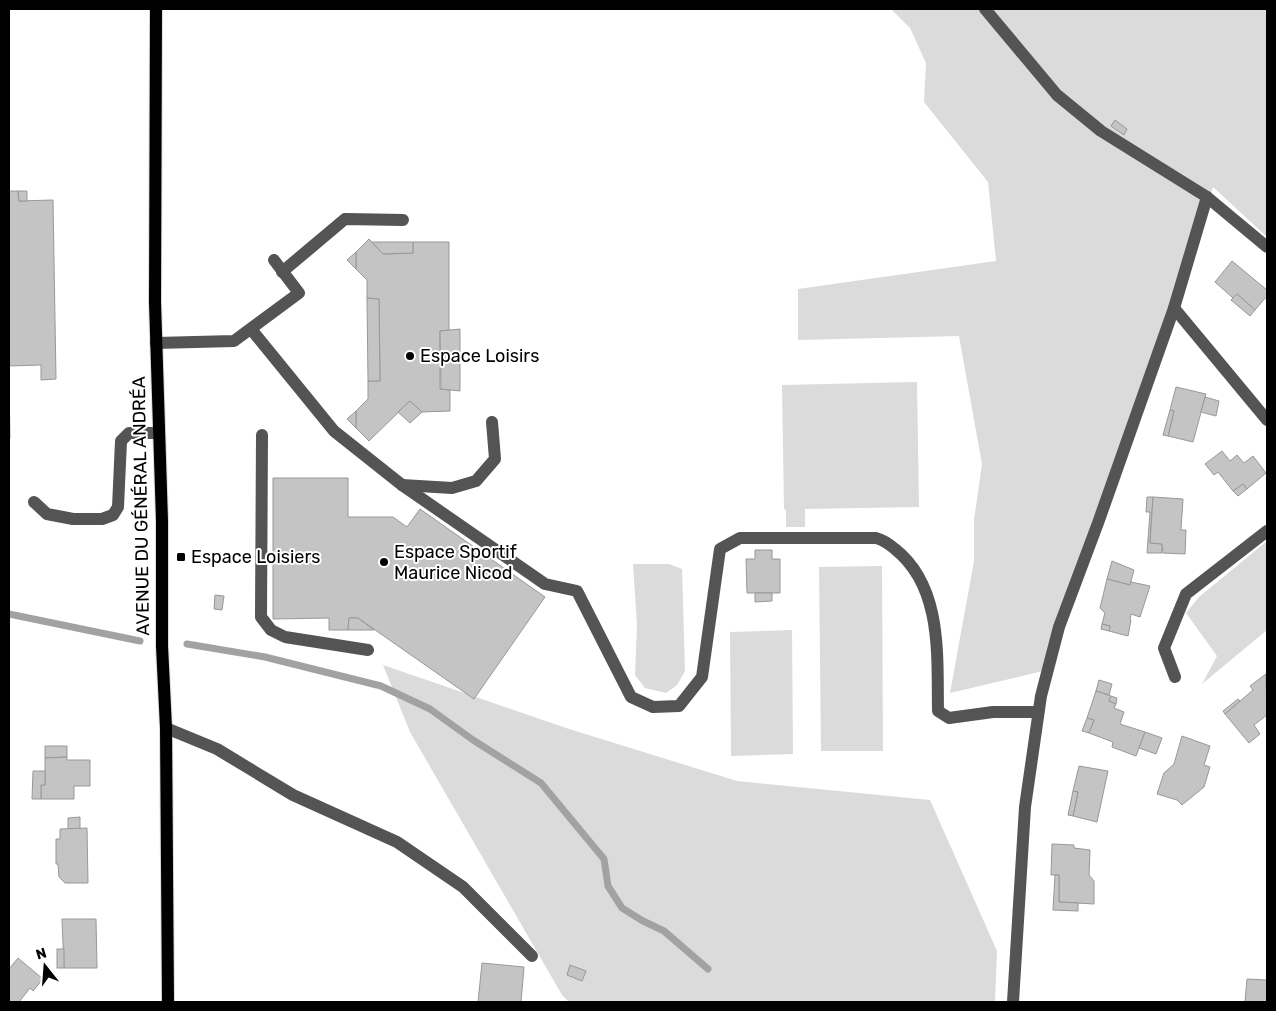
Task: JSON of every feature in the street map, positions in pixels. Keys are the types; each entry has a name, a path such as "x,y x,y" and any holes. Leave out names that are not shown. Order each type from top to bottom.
{"main road":[{"name":"AVENUE DU GÉNÉRAL ANDRÉA","path":"156,9 156,343 162,521 162,646 166,728 168,1002"}],"street":[{"path":"985,9 1057,95 1101,131 1207,197 1267,247"},
{"path":"1013,1002 1025,807 1038,712 1059,627 1174,308 1207,197"},
{"path":"282,272 345,219 403,220"},
{"path":"156,343 234,341 299,294 274,260"},
{"path":"1174,308 1267,420"},
{"path":"251,329 334,431 402,485 545,584 577,591 631,696 653,707 679,706 702,677 720,549 740,538 876,538 884,540 907,559 921,582 929,601 936,647 938,711 949,718 993,712 1038,712"},
{"path":"402,485 452,488 476,481 495,459 492,422"},
{"path":"34,502 47,514 73,519 102,519 113,515 118,506 121,441 129,433 158,433"},
{"path":"262,435 261,617 271,630 285,637 368,650"},
{"path":"1176,677 1164,648 1186,594 1267,531"},
{"path":"166,728 217,748 293,795 397,842 463,887 532,956"}],"shaded area":[{"path":"891,9 1267,9 1267,237 1213,187 1043,671 950,693 974,561 974,520 982,464 959,336 798,340 798,289 996,261 988,182 924,102 926,63 910,28"},
{"path":"917,382 919,507 805,509 805,527 786,527 782,385"},
{"path":"1267,541 1267,630 1202,684 1217,656 1186,613 1199,597"},
{"path":"633,564 669,564 682,569 685,671 677,685 666,693 645,688 635,675 637,626"},
{"path":"882,566 883,751 821,751 819,567"},
{"path":"792,630 793,754 731,756 730,632"},
{"path":"383,665 566,728 737,781 930,800 997,951 995,1002 569,1002 562,995 410,732"}],"building":[{"path":"1115,120 1127,129 1124,135 1111,126"},
{"path":"9,191 18,191 19,201 53,200 56,379 41,380 41,365 9,366"},
{"path":"18,191 27,191 27,201 19,201"},
{"name":"Espace Loisirs","path":"369,239 383,254 413,253 413,242 449,242 449,330 440,331 440,389 450,390 450,411 422,412 410,401 369,441 356,428 356,411 368,399 368,381 380,381 379,299 367,298 367,280 356,269 356,252"},
{"path":"372,242 413,242 413,253 383,254"},
{"path":"356,252 356,269 347,260"},
{"path":"1232,261 1267,290 1267,296 1255,310 1237,294 1233,298 1215,282"},
{"path":"1237,294 1255,310 1250,316 1231,300"},
{"path":"367,298 379,299 380,381 368,381"},
{"path":"460,329 460,391 441,389 440,331"},
{"path":"9,385 10,438 9,438"},
{"path":"1176,387 1206,394 1193,442 1168,436 1174,411 1170,410"},
{"path":"1205,397 1219,401 1216,416 1201,412"},
{"path":"410,401 422,412 410,423 398,412"},
{"path":"1170,410 1174,411 1168,436 1163,435"},
{"path":"356,411 356,428 347,419"},
{"path":"1222,451 1230,461 1237,455 1244,463 1253,456 1266,473 1247,489 1243,484 1233,491 1218,472 1214,475 1205,464"},
{"name":"Espace Sportif Maurice Nicod","path":"273,478 348,478 348,517 393,517 407,527 420,509 545,597 474,699 358,618 349,618 348,630 329,630 329,618 273,619"},
{"path":"1243,484 1247,489 1238,496 1233,491"},
{"path":"1147,497 1153,497 1150,543 1162,544 1162,553 1147,553 1150,512 1146,512"},
{"path":"1153,497 1183,499 1181,530 1186,530 1185,554 1163,553 1162,544 1150,543"},
{"path":"755,550 772,550 772,559 780,559 780,593 747,593 746,559 755,559"},
{"path":"1112,561 1134,570 1130,585 1107,579"},
{"path":"1107,579 1130,585 1131,582 1150,586 1140,617 1131,614 1128,636 1109,631 1110,626 1102,624 1105,613 1100,608"},
{"path":"755,593 772,593 772,601 755,602"},
{"path":"215,595 224,596 222,610 214,609"},
{"path":"349,618 358,618 374,630 348,630"},
{"path":"1102,624 1110,626 1109,631 1101,629"},
{"path":"1266,674 1267,715 1254,725 1260,734 1249,743 1225,714 1253,690 1250,686"},
{"path":"1099,680 1112,684 1109,695 1096,691"},
{"path":"1096,691 1111,696 1109,701 1116,704 1114,708 1124,712 1120,724 1145,732 1136,756 1112,747 1113,742 1089,733 1094,720 1087,718"},
{"path":"1111,696 1117,698 1116,704 1109,701"},
{"path":"1238,699 1240,701 1225,714 1223,711"},
{"path":"1087,718 1094,720 1089,733 1082,731"},
{"path":"1145,732 1162,738 1156,754 1139,748"},
{"path":"1182,736 1210,746 1204,765 1210,767 1204,787 1182,805 1177,800 1157,794 1164,773 1174,764"},
{"path":"45,746 67,746 67,757 45,758"},
{"path":"67,757 67,760 90,760 90,786 74,786 74,799 41,799 41,785 45,785 45,758"},
{"path":"1079,766 1108,771 1097,822 1073,816 1078,792 1073,791"},
{"path":"33,771 45,771 45,785 41,785 41,799 32,799"},
{"path":"1073,791 1078,792 1073,816 1068,815"},
{"path":"80,817 80,829 68,829 68,818"},
{"path":"87,828 88,883 65,883 59,877 58,864 56,864 56,839 60,839 60,829"},
{"path":"1052,844 1074,845 1074,848 1090,850 1089,875 1094,881 1094,904 1059,902 1059,875 1051,875"},
{"path":"1055,875 1059,875 1059,902 1078,903 1078,911 1053,910"},
{"path":"62,919 96,919 97,968 64,968"},
{"path":"57,949 64,949 64,968 57,968"},
{"path":"18,958 43,979 33,991 30,988 19,1002 9,1002 9,969"},
{"path":"482,963 524,967 521,1002 478,1002"},
{"path":"570,965 586,971 582,981 567,975"},
{"path":"1247,979 1267,980 1267,1002 1245,1002"}],"waterway":[{"path":"9,614 140,641"},
{"path":"187,644 265,657 381,686 430,709 473,740 541,783 604,859 608,886 622,908 664,931 708,969"}],"place":[{"name":"Espace Loisirs","path":"410,356"},
{"name":"Espace Loisiers","path":"181,557"},
{"name":"Espace Sportif Maurice Nicod","path":"384,562"}]}
